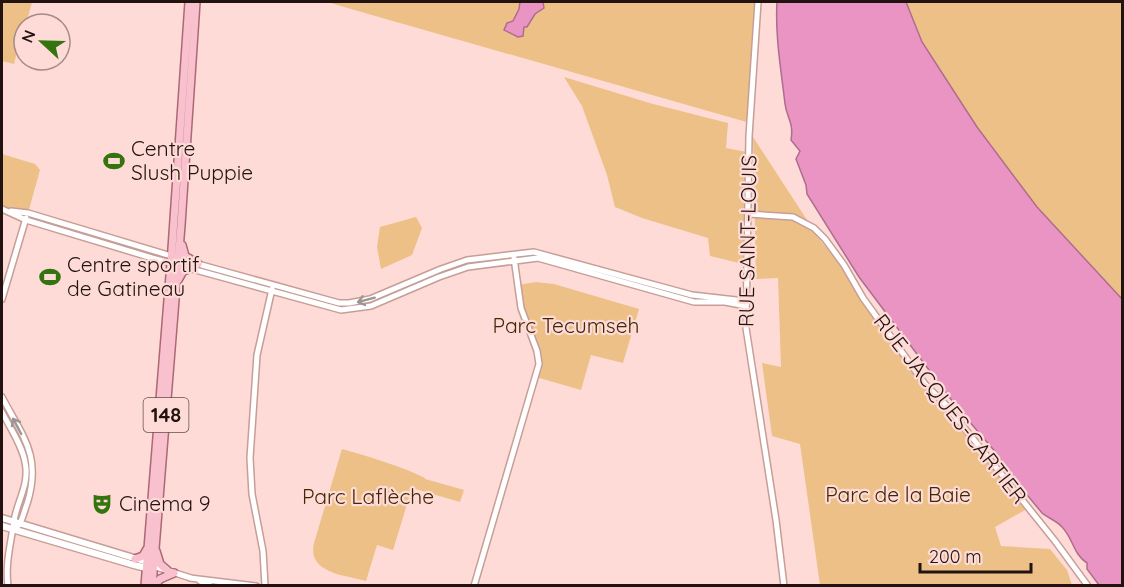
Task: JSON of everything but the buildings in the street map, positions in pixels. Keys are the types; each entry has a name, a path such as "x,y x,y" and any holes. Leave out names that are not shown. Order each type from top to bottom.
{"main road":[{"name":"148","path":"153,585 147,549 175,260 189,2"},
{"name":"148","path":"145,585 148,565 155,545 176,285 175,260 181,225 196,2"},
{"path":"176,285 180,273 195,266 183,254 181,225"},
{"path":"2,518 135,558 148,565"},
{"path":"2,526 148,565"},
{"path":"153,585 171,572 159,560 155,545"},
{"path":"135,558 143,556 147,549"}],"street":[{"name":"RUE SAINT-LOUIS","path":"758,2 749,136 746,328 784,585"},
{"path":"2,209 92,232 271,291 331,308 352,310 387,301 439,277 468,267 514,257"},
{"name":"RUE JACQUES-CARTIER","path":"748,214 793,217 814,228 825,240 863,298 925,384 946,405 1088,585"},
{"path":"27,216 90,239 175,260"},
{"path":"2,299 27,216"},
{"path":"90,239 92,232"},
{"path":"474,585 539,364 537,351 521,308 514,257"},
{"path":"195,266 330,301 349,303 385,294 433,272 467,260 538,258 698,302 746,304"},
{"path":"265,585 265,560 252,494 250,458 257,355 273,285"},
{"path":"2,397 31,455 34,470 33,482 17,523"},
{"path":"2,412 24,456 26,469 25,485 7,562 8,585"},
{"path":"24,456 31,455"},
{"path":"148,565 211,585"},
{"path":"190,578 256,585"}],"green space":[{"path":"2,2 32,2 29,12 12,12 12,64 2,61"},
{"path":"328,2 758,2 750,123 344,7"},
{"path":"906,2 1122,2 1122,299 1037,207 977,127 922,42"},
{"path":"564,77 653,104 728,123 726,148 746,152 743,264 710,256 708,238 642,218 615,207 607,175 582,106"},
{"name":"Parc de la Baie","path":"753,137 820,240 848,274 922,384 945,408 1027,509 995,527 1001,546 1050,549 1067,570 1072,585 820,585 800,444 772,436 762,363 781,367 778,278 756,279"},
{"path":"2,154 35,164 40,170 28,213 2,209"},
{"path":"416,217 422,228 412,255 381,269 377,247 380,227"},
{"name":"Parc Tecumseh","path":"536,282 554,284 639,309 623,363 591,355 581,390 536,377 539,364 518,285"},
{"name":"Parc Laflèche","path":"342,449 394,465 425,479 464,490 460,502 412,488 393,550 377,545 366,581 329,571 316,561 313,553"}],"shaded area":[{"path":"520,2 543,2 544,8 535,14 527,27 524,27 523,36 518,37 504,30 507,23 513,21"},
{"path":"777,2 906,2 922,42 977,127 1037,207 1122,299 1122,585 1099,585 1087,569 1087,563 1079,555 1066,531 1042,513 1005,468 998,455 956,406 859,277 807,194 796,159 800,151 791,140 791,125 785,104 778,40"}],"place":[{"name":"Centre Slush Puppie","path":"114,161"},
{"name":"Centre sportif de Gatineau","path":"50,277"},
{"name":"Cinema 9","path":"102,504"}]}
